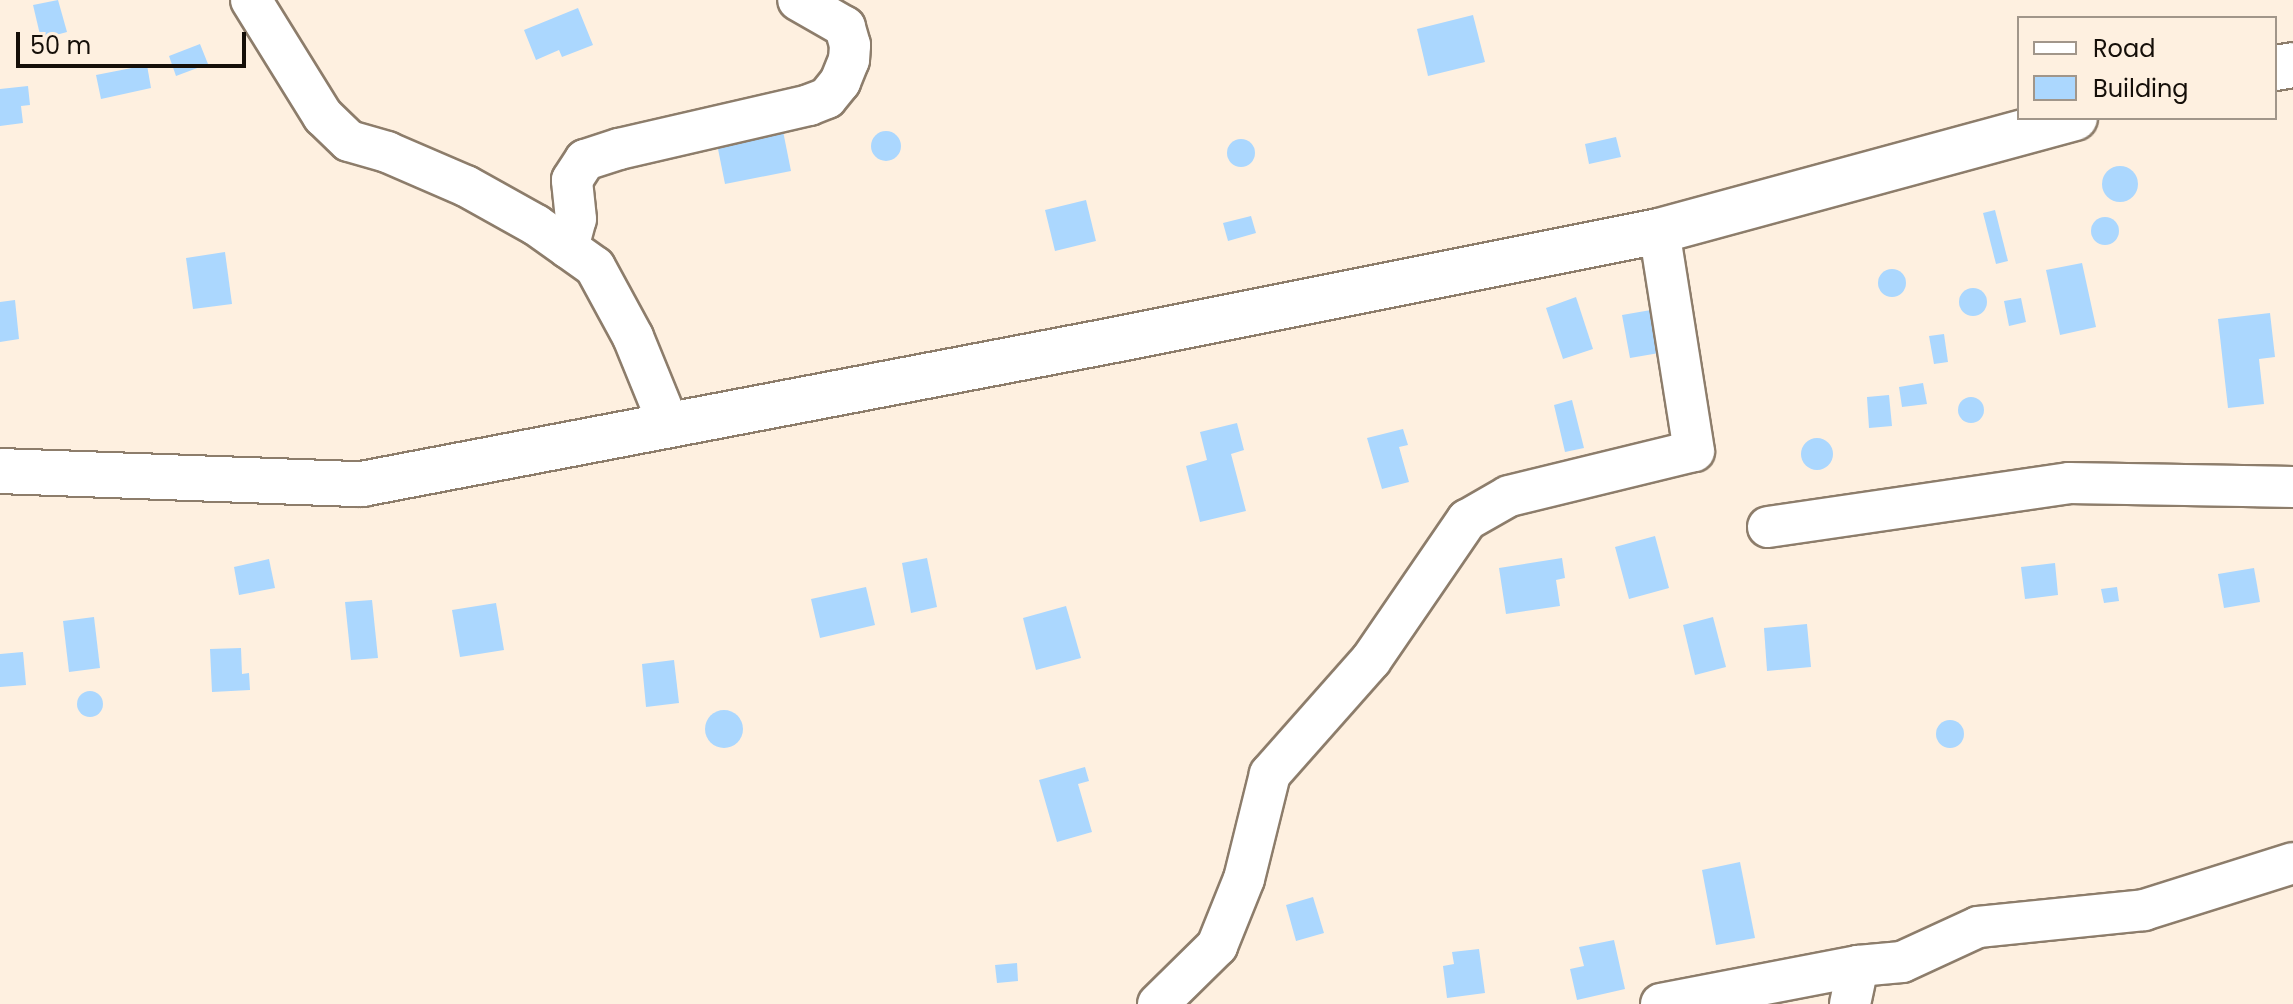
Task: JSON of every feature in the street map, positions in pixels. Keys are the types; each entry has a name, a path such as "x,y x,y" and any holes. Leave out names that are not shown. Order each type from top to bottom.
{"main road":[{"path":"0,471 362,484 1659,231 2068,120"}],"street":[{"path":"251,0 323,116 349,141 387,152 466,186 536,225 595,267 633,337 669,425"},
{"path":"568,248 576,219 572,180 585,160 827,98 840,82 849,60 850,45 845,27 798,0"},
{"path":"1158,1004 1217,946 1244,879 1270,774 1371,660 1467,520 1509,496 1694,451 1659,231"},
{"path":"1768,527 2069,483 2293,487"},
{"path":"1661,1004 1854,985 1978,927 2144,910 2293,863"}],"building":[{"path":"58,0 67,32 41,39 33,5"},
{"path":"578,8 593,45 562,57 559,50 536,60 524,30"},
{"path":"1473,15 1485,62 1428,76 1417,29"},
{"path":"200,44 208,64 176,76 169,56"},
{"path":"147,65 151,88 101,99 96,75"},
{"path":"28,86 30,105 21,106 23,123 0,126 0,89"},
{"path":"783,131 791,171 725,184 717,144"},
{"path":"886,131 896,136 901,146 896,156 886,161 876,156 871,146 876,136"},
{"path":"1616,137 1621,157 1589,164 1585,144"},
{"path":"1241,139 1251,143 1255,153 1251,163 1241,167 1231,163 1227,153 1231,143"},
{"path":"2120,166 2133,171 2138,184 2133,197 2120,202 2107,197 2102,184 2107,171"},
{"path":"1086,200 1096,241 1055,251 1045,210"},
{"path":"1995,210 2008,261 1996,264 1983,213"},
{"path":"1251,216 1256,233 1228,241 1223,223"},
{"path":"2105,217 2115,221 2119,231 2115,241 2105,245 2095,241 2091,231 2095,221"},
{"path":"225,252 232,304 193,309 186,258"},
{"path":"2082,263 2096,327 2060,335 2046,270"},
{"path":"1892,269 1902,273 1906,283 1902,293 1892,297 1882,293 1878,283 1882,273"},
{"path":"1973,288 1983,292 1987,302 1983,312 1973,316 1963,312 1959,302 1963,292"},
{"path":"1576,297 1593,349 1563,359 1546,308"},
{"path":"2021,298 2026,322 2009,326 2004,301"},
{"path":"15,300 19,339 0,342 0,302"},
{"path":"1651,310 1659,353 1630,358 1622,315"},
{"path":"2270,313 2275,357 2259,359 2264,404 2228,408 2218,319"},
{"path":"1944,334 1948,362 1934,364 1929,336"},
{"path":"1923,383 1927,404 1902,407 1899,387"},
{"path":"1889,395 1892,426 1869,428 1867,397"},
{"path":"1971,397 1981,400 1984,410 1981,420 1971,423 1961,420 1958,410 1961,400"},
{"path":"1572,400 1584,448 1565,452 1554,405"},
{"path":"1237,423 1244,450 1231,454 1246,511 1200,522 1186,466 1207,460 1200,432"},
{"path":"1403,429 1408,445 1399,447 1409,482 1382,489 1367,438"},
{"path":"1817,438 1828,443 1833,454 1828,465 1817,470 1806,465 1801,454 1806,443"},
{"path":"1655,536 1669,588 1629,599 1615,547"},
{"path":"927,558 937,607 911,613 902,563"},
{"path":"1562,558 1565,578 1556,580 1560,606 1506,614 1499,568"},
{"path":"269,559 275,588 239,595 234,567"},
{"path":"2055,563 2058,595 2025,599 2021,567"},
{"path":"2254,568 2260,602 2224,608 2218,574"},
{"path":"866,587 875,625 820,638 811,599"},
{"path":"2117,587 2119,601 2104,603 2101,589"},
{"path":"372,600 378,658 351,660 345,602"},
{"path":"496,603 504,650 460,657 452,610"},
{"path":"1066,606 1081,658 1036,670 1023,618"},
{"path":"94,617 100,668 69,672 63,621"},
{"path":"1713,617 1726,667 1695,675 1683,625"},
{"path":"1807,624 1811,667 1767,671 1764,628"},
{"path":"241,648 242,674 249,673 250,690 212,692 210,649"},
{"path":"23,652 26,685 0,687 0,654"},
{"path":"674,660 679,703 646,707 642,664"},
{"path":"90,691 99,695 103,704 99,713 90,717 81,713 77,704 81,695"},
{"path":"724,710 737,716 743,729 737,742 724,748 711,742 705,729 711,716"},
{"path":"1950,720 1960,724 1964,734 1960,744 1950,748 1940,744 1936,734 1940,724"},
{"path":"1085,767 1089,781 1078,784 1092,832 1057,842 1039,780"},
{"path":"1740,862 1755,938 1716,945 1702,870"},
{"path":"1313,897 1324,933 1296,941 1286,905"},
{"path":"1614,940 1625,989 1577,1000 1570,969 1584,966 1579,947"},
{"path":"1479,949 1485,993 1447,998 1443,966 1454,964 1452,952"},
{"path":"1017,963 1018,981 997,983 995,965"}]}
